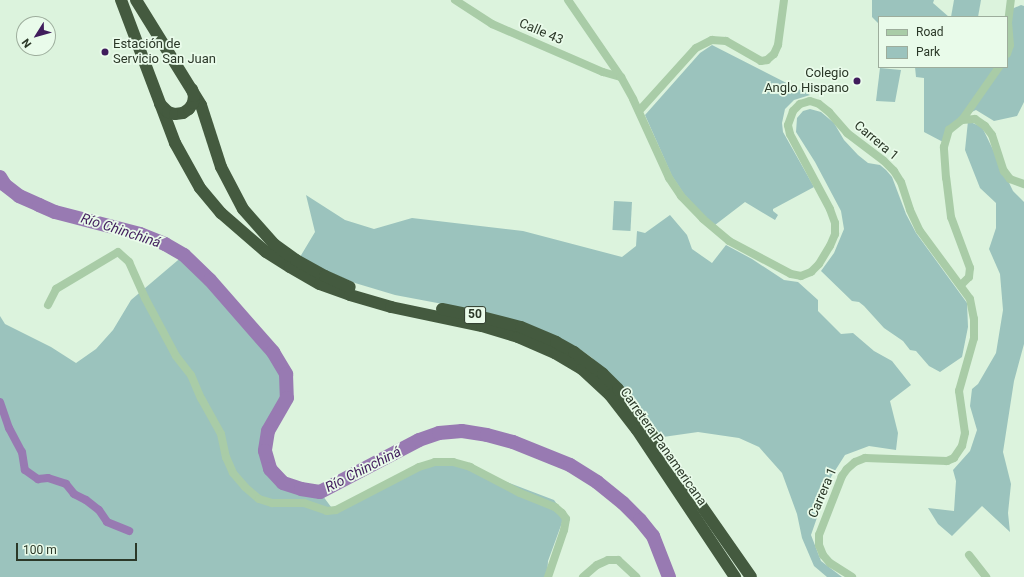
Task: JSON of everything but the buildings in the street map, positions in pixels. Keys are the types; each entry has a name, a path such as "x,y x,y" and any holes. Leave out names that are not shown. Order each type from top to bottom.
{"highway":[{"name":"Carretera Panamericana","path":"121,0 175,143 200,188 221,213 247,236 290,268 320,284 350,295 391,307 482,326 518,337 555,353 582,369 610,395 637,430 735,577"},
{"name":"Carretera Panamericana","path":"136,0 192,88 206,117 221,167 231,189 243,209 274,244 296,260 325,276 353,288 392,300 482,317 521,327 556,342 574,352 603,374 618,389 751,576"},
{"path":"159,101 162,108 168,112 175,114 183,113 189,109 193,103 194,96 192,88"}],"street":[{"name":"Calle 43","path":"456,0 492,24 603,72 622,77"},
{"name":"Carrera 1","path":"568,0 622,77 669,178 681,196 703,219 729,241 791,274 801,276 811,272 819,264 830,246 835,234 835,223 830,209 790,134 788,125 793,111 800,104 810,101 819,104 829,112 847,133 884,161 894,171 901,182 910,210 920,231 970,299 974,318 974,338 959,391 965,433 962,446 954,458 947,461 865,458 855,462 847,468 842,476 819,535 819,545 823,555 830,563 852,577"},
{"path":"639,111 696,48 712,40 726,42 761,61 767,60 774,54 778,45 784,0"},
{"path":"1008,51 1010,45 1008,22 1011,0"},
{"path":"961,285 969,276 970,268 951,217 944,147 949,130 969,119 999,68"},
{"path":"969,119 985,126 992,135 1004,170 1010,179 1024,184"},
{"path":"48,304 56,289 118,252 129,262 145,298 176,356 191,375 221,434 226,457 233,473 245,487 259,499 272,503 304,503 327,511 336,510 419,468 435,462 453,462 470,467 520,493 555,507 562,512 566,519 564,530 548,577"},
{"path":"969,556 986,577"},
{"path":"583,577 596,565 608,560 618,560 636,577"}],"green space":[{"path":"872,0 934,0 933,3 948,16 878,16 878,23 872,17"},
{"path":"954,0 981,0 978,16 951,16"},
{"path":"1021,5 1024,6 1024,102 1017,116 994,121 976,110 963,116 943,142 924,132 924,78 916,77 915,68 1008,68 1008,16 1005,16 1007,11"},
{"path":"712,45 810,95 794,100 785,109 782,123 783,132 814,187 773,209 773,211 778,215 775,220 745,202 715,225 705,217 684,194 672,176 645,115 700,53"},
{"path":"880,68 901,70 895,102 876,101"},
{"path":"810,109 821,112 834,123 844,140 858,155 868,163 880,165 892,177 906,214 916,233 967,303 968,327 962,357 940,372 929,366 916,351 910,350 903,341 884,328 864,306 859,302 852,301 821,271 834,253 844,229 841,211 815,162 796,132 797,118 803,111"},
{"path":"968,121 982,127 1013,191 1024,202 1024,344 1014,381 1003,452 1011,484 1008,513 1010,532 982,506 952,536 938,524 928,508 954,511 956,481 953,470 970,451 977,430 970,406 972,389 978,384 996,353 1003,310 1000,274 989,249 996,228 996,203 980,188 965,150"},
{"path":"306,195 345,220 374,229 412,218 523,231 622,257 636,246 637,231 645,233 670,215 687,235 692,249 712,263 726,245 752,259 784,280 798,282 818,300 818,311 841,334 853,333 874,351 892,361 911,385 890,401 898,433 896,450 869,446 845,455 831,477 811,535 821,561 842,577 827,577 814,566 802,538 797,514 782,473 759,447 739,438 698,432 663,437 621,385 591,357 575,346 485,312 395,295 355,283 300,257 315,232"},
{"path":"614,201 632,202 630,231 612,230"},
{"path":"184,255 210,280 273,352 286,374 287,398 268,431 265,451 270,469 283,483 301,489 320,492 334,511 424,463 457,463 554,500 562,511 563,520 548,561 547,577 0,577 0,316 5,324 51,347 76,363 96,349 113,330 131,300"}],"waterway":[{"name":"Río Chinchiná","path":"0,177 5,185 19,196 55,212 140,234 165,244 184,255 210,280 273,352 286,374 287,398 268,431 265,451 270,469 283,483 301,489 320,492 419,440 439,433 462,431 487,435 513,442 570,465 597,482 623,503 653,536 669,577"},
{"path":"0,402 9,428 22,452 25,470 38,479 48,478 66,484 74,494 86,500 99,510 107,522 129,531"}],"place":[{"name":"Estación de Servicio San Juan","path":"105,52"},
{"name":"Colegio Anglo Hispano","path":"857,81"}]}
